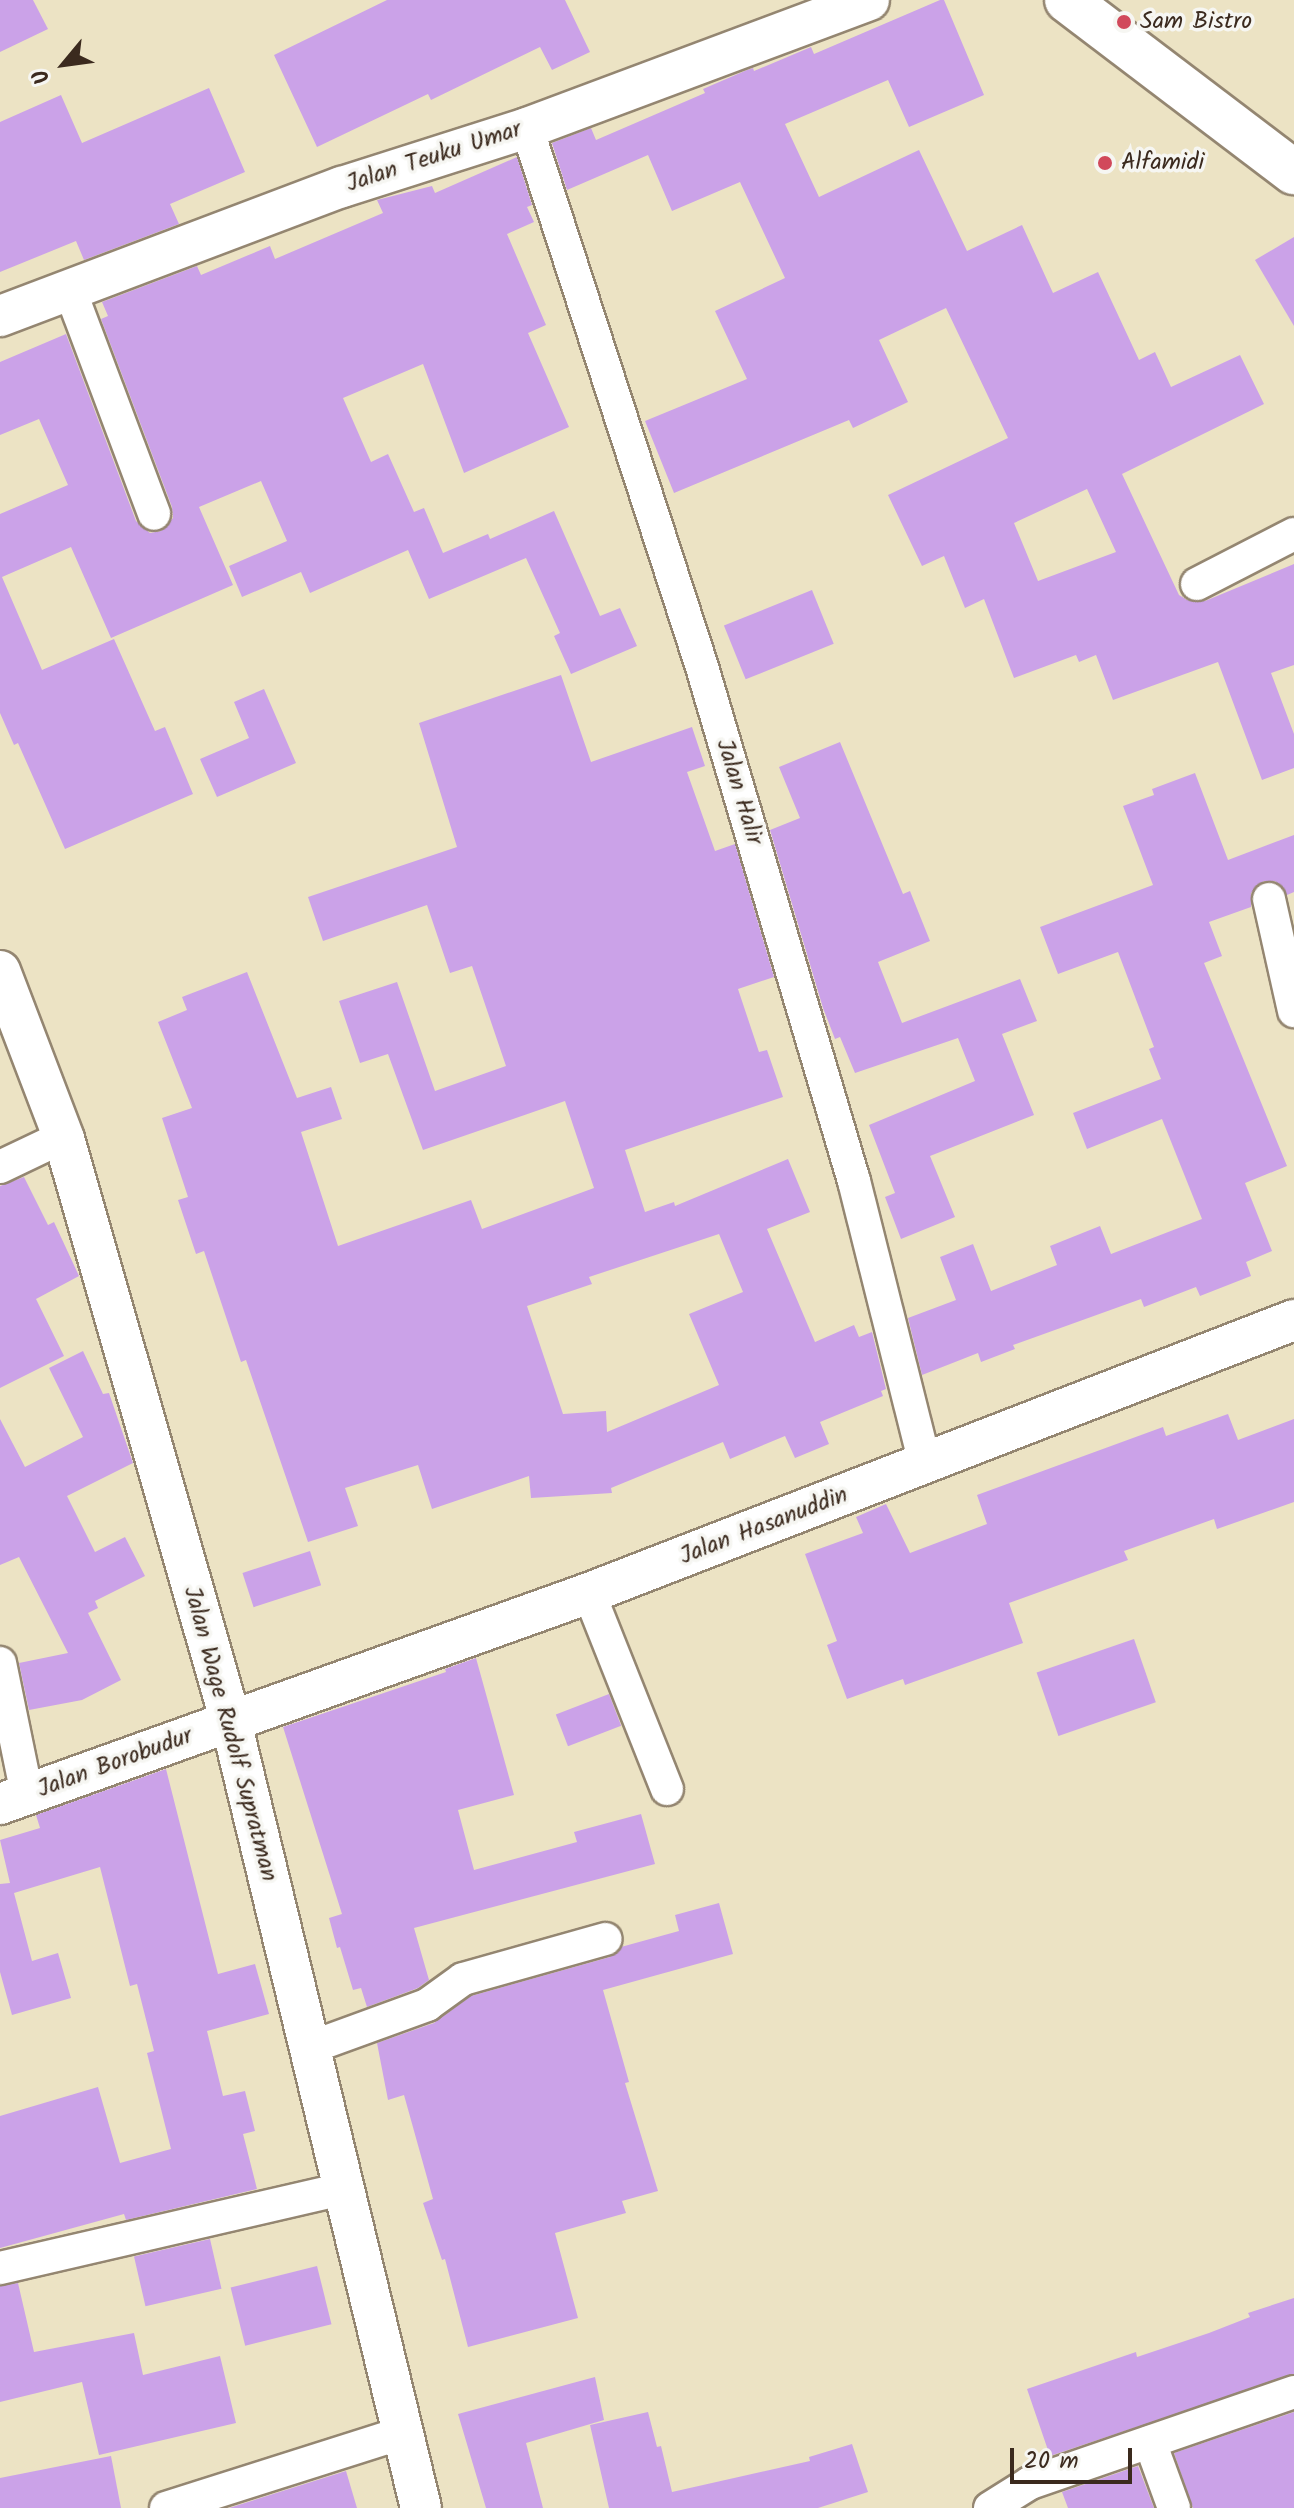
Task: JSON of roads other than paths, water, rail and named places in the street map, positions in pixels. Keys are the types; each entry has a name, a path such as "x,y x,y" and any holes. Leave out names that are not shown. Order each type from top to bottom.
{"main road":[{"path":"1067,0 1294,172"}],"street":[{"name":"Jalan Teuku Umar","path":"0,316 342,187 527,128 869,0"},
{"name":"Jalan Halir","path":"527,128 715,712 854,1181 925,1464"},
{"path":"70,290 154,514"},
{"path":"1197,584 1294,534"},
{"path":"1269,899 1294,1011"},
{"name":"Jalan Wage Rudolf Supratman","path":"0,971 63,1137 231,1722 421,2508"},
{"path":"0,1167 63,1137"},
{"name":"Jalan Hasanuddin","path":"231,1722 589,1593 1294,1320"},
{"path":"589,1593 667,1789"},
{"path":"0,1663 6,1695 14,1800"},
{"name":"Jalan Borobudur","path":"14,1800 231,1722"},
{"path":"309,2048 427,2005 463,1979 605,1939"},
{"path":"0,2268 343,2189"},
{"path":"990,2508 1030,2483 1294,2392"},
{"path":"166,2508 403,2433"},
{"path":"1150,2442 1174,2508"}],"place":[{"name":"Sam Bistro","path":"1124,22"},
{"name":"Alfamidi","path":"1105,163"}]}
